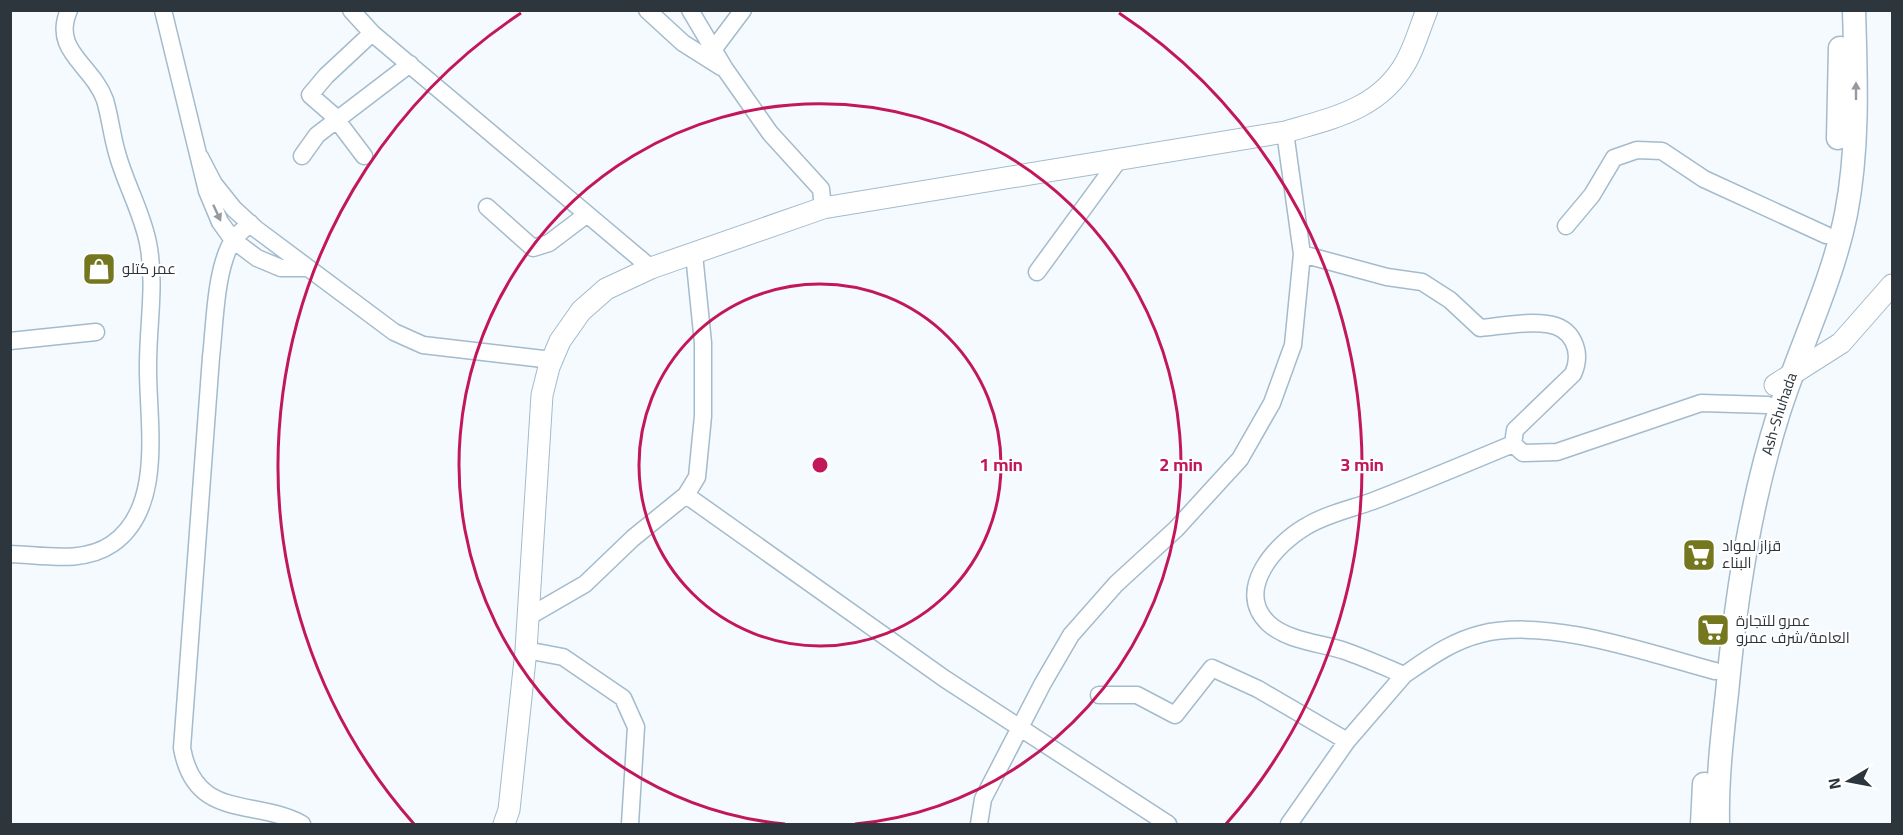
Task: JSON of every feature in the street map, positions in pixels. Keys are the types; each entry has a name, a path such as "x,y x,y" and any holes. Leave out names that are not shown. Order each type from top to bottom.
{"main road":[{"name":"Ash-Shuhada","path":"1702,825 1715,671 1732,548 1747,480 1779,388 1826,235 1836,171 1839,125 1840,10"},
{"name":"Ash-Shuhada","path":"1718,825 1720,762 1743,552 1758,480 1779,388 1838,250 1846,213 1856,96 1854,10"}],"street":[{"path":"10,554 69,556 91,554 112,544 128,529 136,514 150,461 148,364 153,286 148,244 117,153 105,100 92,75 64,41 63,26 69,10"},
{"path":"163,10 201,157 207,191 220,222 233,240 257,258 280,268 308,268"},
{"path":"351,10 372,33 651,268"},
{"path":"647,10 683,43 724,69"},
{"path":"690,10 724,69 770,133 821,189 824,208"},
{"path":"713,50 743,10"},
{"path":"504,825 508,810 526,650 542,395 560,341 581,311 606,290 651,268 824,208 1285,132 1341,116 1380,95 1406,62 1427,10"},
{"path":"364,156 337,120 310,95 326,76 372,33"},
{"path":"302,156 317,135 410,64"},
{"path":"979,825 983,799 1071,634 1116,584 1176,529 1240,459 1272,403 1293,345 1302,254 1285,132"},
{"path":"1566,226 1592,195 1614,158 1637,150 1662,150 1704,178 1826,235"},
{"path":"201,157 214,184 250,224 394,332 423,345 552,360"},
{"path":"1036,272 1118,161"},
{"path":"487,207 533,248 549,243 586,214"},
{"path":"250,224 233,240 224,264 211,357 182,748 186,769 195,784 212,797 302,825"},
{"path":"528,617 585,584 633,538 686,495 697,477 703,416 703,343 694,254"},
{"path":"1302,254 1387,277 1422,282 1450,300 1480,328 1548,324 1564,330 1578,351 1574,374 1515,430 1513,444"},
{"path":"1513,444 1523,453 1557,452 1701,403 1779,388 1841,343 1893,285"},
{"path":"10,341 96,332"},
{"path":"1404,675 1344,651 1306,641 1269,624 1257,600 1260,573 1285,542 1313,522 1513,444"},
{"path":"686,495 945,679 1168,825"},
{"path":"1289,825 1347,741 1404,675 1450,645 1480,634 1514,628 1598,640 1715,671"},
{"path":"526,650 563,657 623,698 636,728 630,825"},
{"path":"1099,695 1137,695 1175,716 1212,668 1257,689 1347,741"}],"place":[{"name":"عمر كتلو","path":"99,269"},
{"name":"قزاز لمواد البناء","path":"1699,555"},
{"name":"عمرو للتجارة العامة/شرف عمرو","path":"1713,630"}]}
